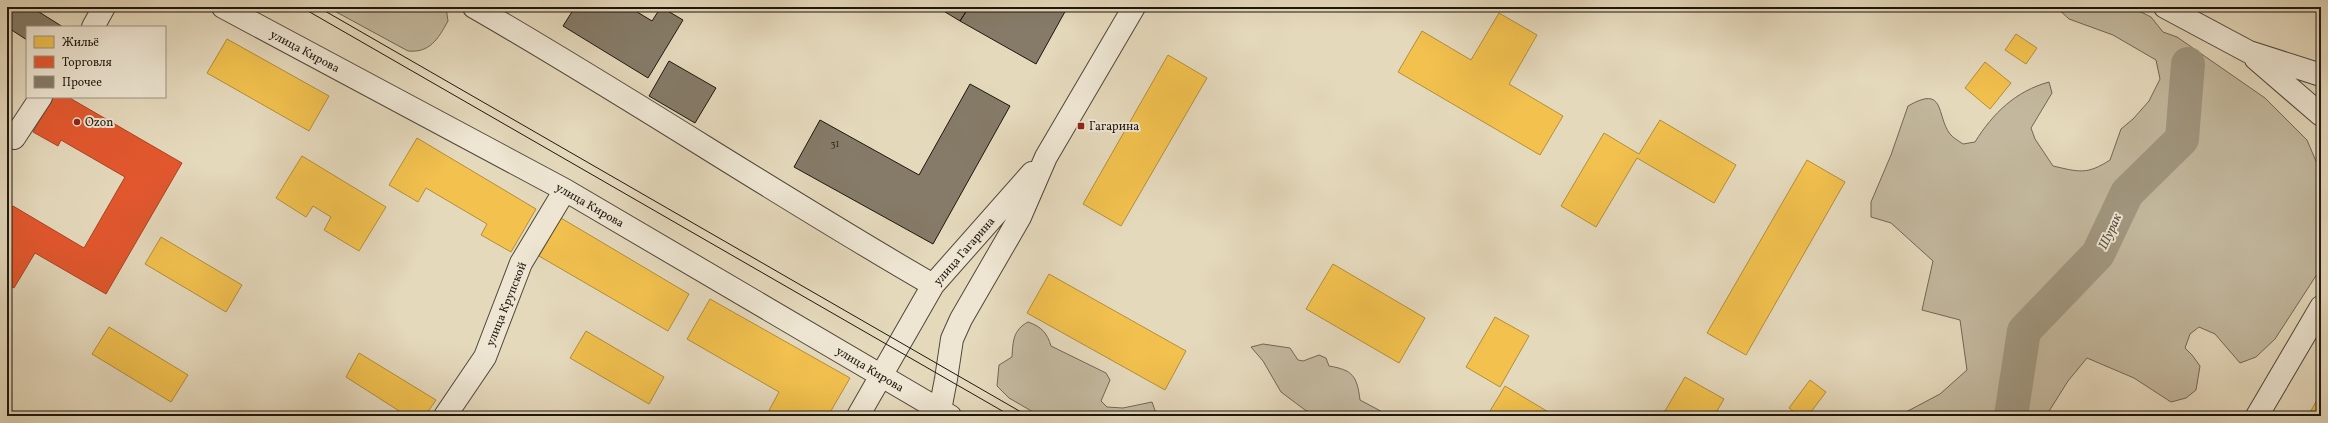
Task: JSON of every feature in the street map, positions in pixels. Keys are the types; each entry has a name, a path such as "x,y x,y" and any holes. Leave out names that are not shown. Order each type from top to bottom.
{"street":[{"path":"93,26 104,7"},
{"name":"улица Кирова","path":"223,7 565,190 881,376 942,414"},
{"path":"474,7 697,142 788,200 933,285"},
{"name":"улица Гагарина","path":"942,414 952,339 961,319 1020,217 1046,157 1134,7"},
{"path":"2165,7 2250,52 2321,75"},
{"path":"2250,52 2321,115"},
{"path":"7,134 14,138 40,98"},
{"name":"улица Гагарина","path":"858,416 933,285 1046,157"},
{"name":"улица Крупской","path":"445,416 484,357 522,263 565,190"},
{"path":"2257,416 2321,307"}],"shaded area":[{"path":"327,7 446,7 448,21 441,34 428,47 422,50 408,51"},
{"path":"2056,7 2131,7 2151,17 2163,32 2177,37 2265,98 2307,140 2321,173 2321,268 2275,339 2256,357 2240,363 2215,334 2199,327 2190,334 2185,348 2200,366 2196,390 2186,398 2171,402 2134,378 2087,358 2068,381 2046,416 1905,416 1906,412 1940,394 1967,370 1960,320 1922,310 1933,261 1891,223 1871,217 1871,202 1891,155 1908,106 1920,100 1934,100 1938,105 1946,127 1951,135 1963,144 1975,142 1982,131 2006,104 2026,91 2049,82 2052,93 2031,128 2035,139 2053,166 2083,171 2095,168 2110,160 2121,129 2133,119 2149,101 2160,79 2156,60 2113,35 2069,19"},
{"path":"1028,322 1037,326 1043,331 1048,337 1051,346 1106,373 1110,380 1101,401 1107,407 1123,408 1152,402 1157,416 1040,416 1009,398 997,386 999,365 1012,357 1015,336 1019,329"},
{"path":"1263,344 1290,348 1298,360 1303,361 1319,355 1326,358 1329,366 1349,372 1357,385 1360,400 1390,416 1319,416 1305,410 1281,392 1263,361 1251,347"}],"building: Жильё":[{"path":"1499,13 1537,35 1509,84 1563,116 1540,155 1398,72 1422,31 1471,60"},
{"path":"2016,34 2037,48 2026,64 2005,50"},
{"path":"227,39 329,96 309,131 207,73"},
{"path":"1168,55 1207,78 1121,226 1083,204"},
{"path":"1985,62 2011,83 1990,109 1965,88"},
{"path":"1660,120 1736,165 1714,203 1637,158 1596,227 1561,206 1604,133 1639,154"},
{"path":"417,138 536,209 511,252 481,235 487,224 426,188 418,202 389,185"},
{"path":"302,156 386,207 359,251 324,230 331,217 313,206 306,217 276,198"},
{"path":"1807,160 1845,182 1746,355 1707,333"},
{"path":"561,218 689,294 668,331 539,256"},
{"path":"161,237 242,285 226,312 145,264"},
{"path":"1333,264 1425,318 1399,363 1306,309"},
{"path":"1049,274 1186,351 1165,390 1027,313"},
{"path":"710,299 850,378 828,416 766,416 779,392 687,339"},
{"path":"1495,317 1529,336 1500,387 1466,367"},
{"path":"109,327 188,375 171,402 92,354"},
{"path":"586,331 664,377 649,404 570,358"},
{"path":"359,353 436,400 425,416 407,416 346,377"},
{"path":"1685,377 1724,399 1714,416 1662,416"},
{"path":"1810,380 1826,392 1808,416 1799,416 1789,408"},
{"path":"1505,386 1555,416 1487,416"},
{"path":"2321,393 2321,416 2308,416"}],"building: Торговля":[{"path":"52,98 70,98 182,163 106,294 35,253 14,288 7,284 7,213 13,206 84,248 125,177 61,140 58,146 33,132"}],"building: Прочее":[{"path":"7,7 31,7 61,26 26,26 26,39 7,27"},
{"path":"575,7 629,7 652,21 661,7 683,20 648,78 563,26"},
{"path":"937,7 969,7 960,21"},
{"path":"969,7 1067,8 1036,64 960,21"},
{"path":"669,61 716,88 695,123 649,96"},
{"path":"970,84 1010,106 933,244 794,167 820,120 919,175"}],"waterway":[{"name":"Шурак","path":"2011,416 2024,331 2098,254 2127,193 2182,139 2188,64"}],"tram line":[{"path":"301,7 1011,416"},
{"path":"318,7 1028,416"}],"place":[{"name":"Ozon","path":"77,122"},
{"name":"Гагарина","path":"1081,126"}]}
